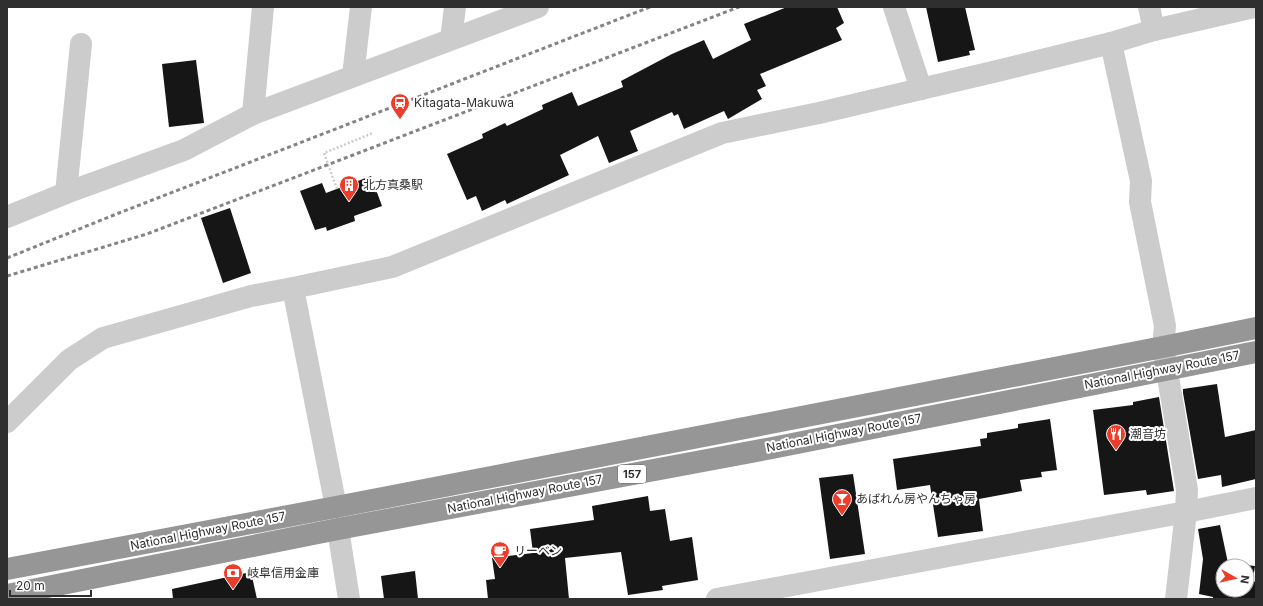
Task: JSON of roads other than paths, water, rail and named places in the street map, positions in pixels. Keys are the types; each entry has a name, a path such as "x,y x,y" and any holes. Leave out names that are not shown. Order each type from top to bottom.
{"highway":[{"name":"National Highway Route 157","path":"7,569 336,507 1256,328"},
{"name":"National Highway Route 157","path":"7,595 338,529 800,442 1256,352"}],"street":[{"path":"253,114 263,7"},
{"path":"353,76 361,7"},
{"path":"451,39 455,7"},
{"path":"7,217 66,193 184,150 253,114 538,7"},
{"path":"894,7 920,89"},
{"path":"1149,7 1154,30"},
{"path":"7,422 69,360 103,338 251,296 392,266 722,133 820,113 1111,43 1154,30 1254,7"},
{"path":"1111,43 1141,181 1140,202 1165,326 1163,347 1187,490 1186,512 1176,599"},
{"path":"66,193 81,44"},
{"path":"293,288 336,507"},
{"path":"717,599 810,590 1256,498"},
{"path":"338,529 349,599"}],"railway":[{"path":"7,258 650,7"},
{"path":"7,276 147,234 739,7"}],"place":[{"name":"Kitagata-Makuwa","path":"400,120"},
{"name":"北方真桑駅","path":"349,202"},
{"name":"潮音坊","path":"1116,451"},
{"name":"あばれん房やんちゃ房","path":"842,516"},
{"name":"リーベン","path":"500,568"},
{"name":"岐阜信用金庫","path":"233,590"}]}
